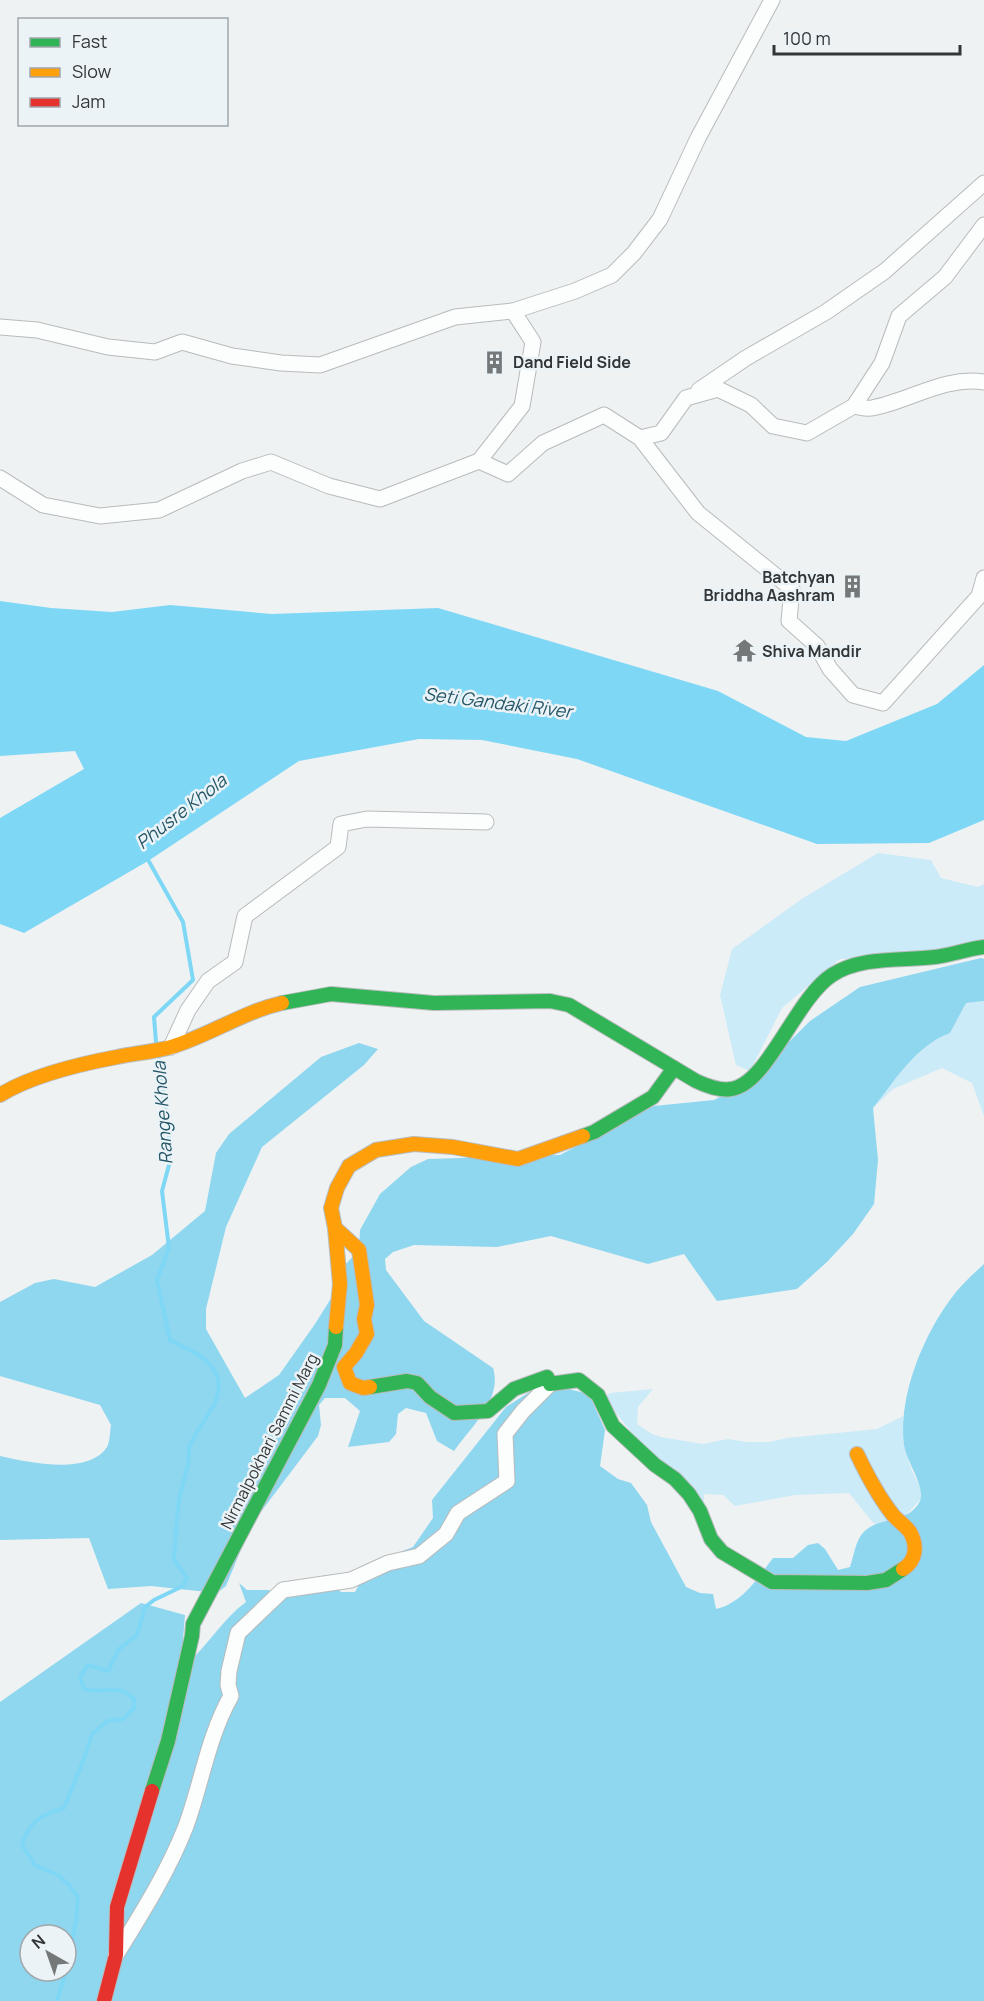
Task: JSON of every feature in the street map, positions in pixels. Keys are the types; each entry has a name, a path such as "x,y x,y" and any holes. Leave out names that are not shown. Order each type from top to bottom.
{"main road":[{"path":"0,1095 11,1088 62,1070 171,1047 245,1014 277,1004 331,994 434,1003 550,1001 570,1005 696,1082 721,1089 733,1089 743,1085 762,1069 784,1032 811,995 832,975 846,967 860,963 935,957 984,947"},
{"name":"Nirmalpokhari Sammi Marg","path":"104,2001 116,1955 117,1907 168,1741 193,1624 319,1385 334,1345 340,1284 331,1208 337,1188 349,1166 376,1150 414,1144 453,1147 518,1159 594,1132 653,1097 674,1068"},
{"path":"335,1228 359,1250 367,1305 364,1319 367,1334 356,1353 344,1367 350,1383 363,1388 406,1381 417,1383 430,1397 454,1413 488,1411 501,1396 526,1382 547,1377 550,1384 579,1380 598,1395 613,1426 655,1465 675,1479 689,1494 700,1511 711,1539 722,1552 772,1582 867,1583 886,1580 908,1566 914,1557 915,1548 910,1532 894,1516 870,1481 857,1454"}],"street":[{"path":"0,327 37,330 108,347 155,352 182,342 232,356 281,363 320,364 455,317 513,311 575,291 612,275 634,253 660,219 698,138 772,0"},
{"path":"640,438 661,433 686,398 746,358 826,312 885,271 984,183"},
{"path":"686,398 718,389 751,405 773,426 807,433 854,406 882,363 899,316 945,277 984,225"},
{"path":"0,478 44,506 100,516 159,510 242,471 271,462 329,486 380,499 479,461 522,406 533,342 513,311"},
{"path":"854,406 870,409 947,384 984,382"},
{"path":"479,461 508,474 543,443 604,416 640,438 698,513 792,589 789,621 817,646 830,669 853,694 883,703 979,596 984,578"},
{"path":"171,1047 188,1010 208,981 234,962 245,916 338,847 341,824 366,819 486,822"},
{"path":"116,1955 159,1885 186,1825 208,1749 222,1712 231,1696 228,1685 229,1671 238,1633 283,1590 351,1580 388,1563 419,1556 446,1534 458,1513 507,1481 505,1434 523,1411 550,1384"}],"shaded area":[{"path":"878,853 931,860 941,878 978,887 984,884 984,942 946,955 840,959 782,1008 750,1071 736,1065 720,995 732,949 803,898"},
{"path":"984,959 984,1001 966,1003 950,1033 926,1046 916,1055 873,1108 878,1160 874,1204 853,1234 797,1289 717,1301 684,1254 648,1264 551,1236 497,1247 414,1245 393,1252 385,1259 386,1270 424,1321 493,1368 495,1380 489,1402 454,1451 437,1441 426,1413 406,1408 398,1414 396,1434 389,1442 348,1447 360,1411 345,1398 325,1398 319,1405 321,1425 318,1436 251,1525 226,1586 217,1593 151,1586 108,1589 89,1538 0,1540 0,1456 56,1465 86,1461 98,1456 107,1447 111,1425 100,1405 0,1376 0,1302 35,1283 54,1279 95,1287 152,1255 205,1211 216,1153 229,1134 321,1057 359,1043 378,1049 364,1065 262,1147 226,1227 206,1309 206,1329 245,1398 279,1375 340,1284 344,1266 359,1250 360,1230 380,1194 411,1167 428,1159 560,1155 654,1106 714,1100 750,1081 810,1021 860,987"},
{"path":"984,1001 984,1116 972,1083 942,1068 893,1089 873,1108 916,1055 926,1046 950,1033 966,1003"},
{"path":"984,1264 984,2001 0,2001 0,1702 141,1603 185,1615 183,1639 191,1660 231,1615 246,1602 239,1583 247,1590 268,1590 283,1595 326,1579 341,1592 355,1592 370,1564 413,1547 433,1518 432,1500 506,1407 531,1391 560,1387 589,1394 605,1430 600,1466 618,1479 631,1483 647,1505 651,1522 686,1587 700,1593 713,1594 716,1609 742,1596 773,1558 793,1558 808,1545 818,1543 825,1549 838,1570 850,1567 858,1540 866,1530 874,1525 908,1514 920,1501 918,1481 904,1445 903,1427 909,1388 914,1369 930,1332 957,1290"},
{"path":"653,1389 638,1407 637,1424 661,1437 703,1444 728,1439 770,1442 787,1438 877,1429 903,1416 904,1447 921,1489 921,1499 906,1515 874,1524 849,1493 795,1495 735,1506 723,1495 704,1494 704,1512 659,1466 603,1397 611,1393"}],"water":[{"path":"0,601 51,608 112,612 170,605 272,614 438,608 718,691 806,737 846,741 937,704 984,665 984,820 929,843 817,844 577,759 482,740 419,739 299,761 148,861 24,933 0,924 0,818 84,769 75,751 0,756"}],"waterway":[{"name":"Range Khola","path":"147,858 183,922 193,980 154,1017 156,1042"},
{"name":"Range Khola","path":"76,1923 78,1897 58,1875 35,1865 22,1845 37,1820 64,1808 92,1734 108,1721 123,1719 134,1708 134,1699 128,1694 116,1690 84,1689 80,1677 88,1665 108,1671 119,1649 137,1635 145,1607 183,1586 187,1578 174,1560 179,1500 190,1446 213,1406 219,1389 218,1380 211,1365 170,1340 157,1280 169,1248 162,1191 169,1165 169,1134 158,1055"},
{"name":"Range Khola","path":"57,2001 62,1983"}],"traffic: fast":[{"path":"282,1003 331,994 434,1003 550,1001 569,1005 696,1081 713,1088 731,1089 744,1084 757,1073 806,1002 832,975 869,962 935,957 984,947"},
{"path":"583,1136 594,1132 653,1097 674,1068"},
{"path":"152,1791 168,1741 193,1624 319,1385 335,1345 336,1327"},
{"path":"370,1387 407,1381 417,1383 430,1397 454,1413 488,1411 514,1389 547,1377 550,1384 579,1380 598,1395 613,1426 655,1465 675,1479 689,1494 700,1511 711,1539 722,1552 772,1582 867,1583 886,1580 903,1569"}],"traffic: slow":[{"path":"0,1095 57,1071 171,1047 254,1012 282,1003"},
{"path":"336,1327 340,1284 331,1208 337,1188 349,1166 376,1150 414,1144 453,1147 518,1159 583,1136"},
{"path":"335,1228 359,1250 367,1305 364,1319 367,1334 356,1353 344,1367 350,1383 363,1388 370,1387"},
{"path":"857,1454 882,1500 913,1537 915,1548 913,1557 903,1569"}],"traffic: jam":[{"path":"104,2001 116,1955 117,1907 152,1791"}],"place":[{"name":"Dand Field Side","path":"495,362"},
{"name":"Batchyan Briddha Aashram","path":"853,586"},
{"name":"Shiva Mandir","path":"744,651"}],"water label":[{"name":"Seti Gandaki River","path":"498,702"},
{"name":"Phusre Khola","path":"181,811"}]}
